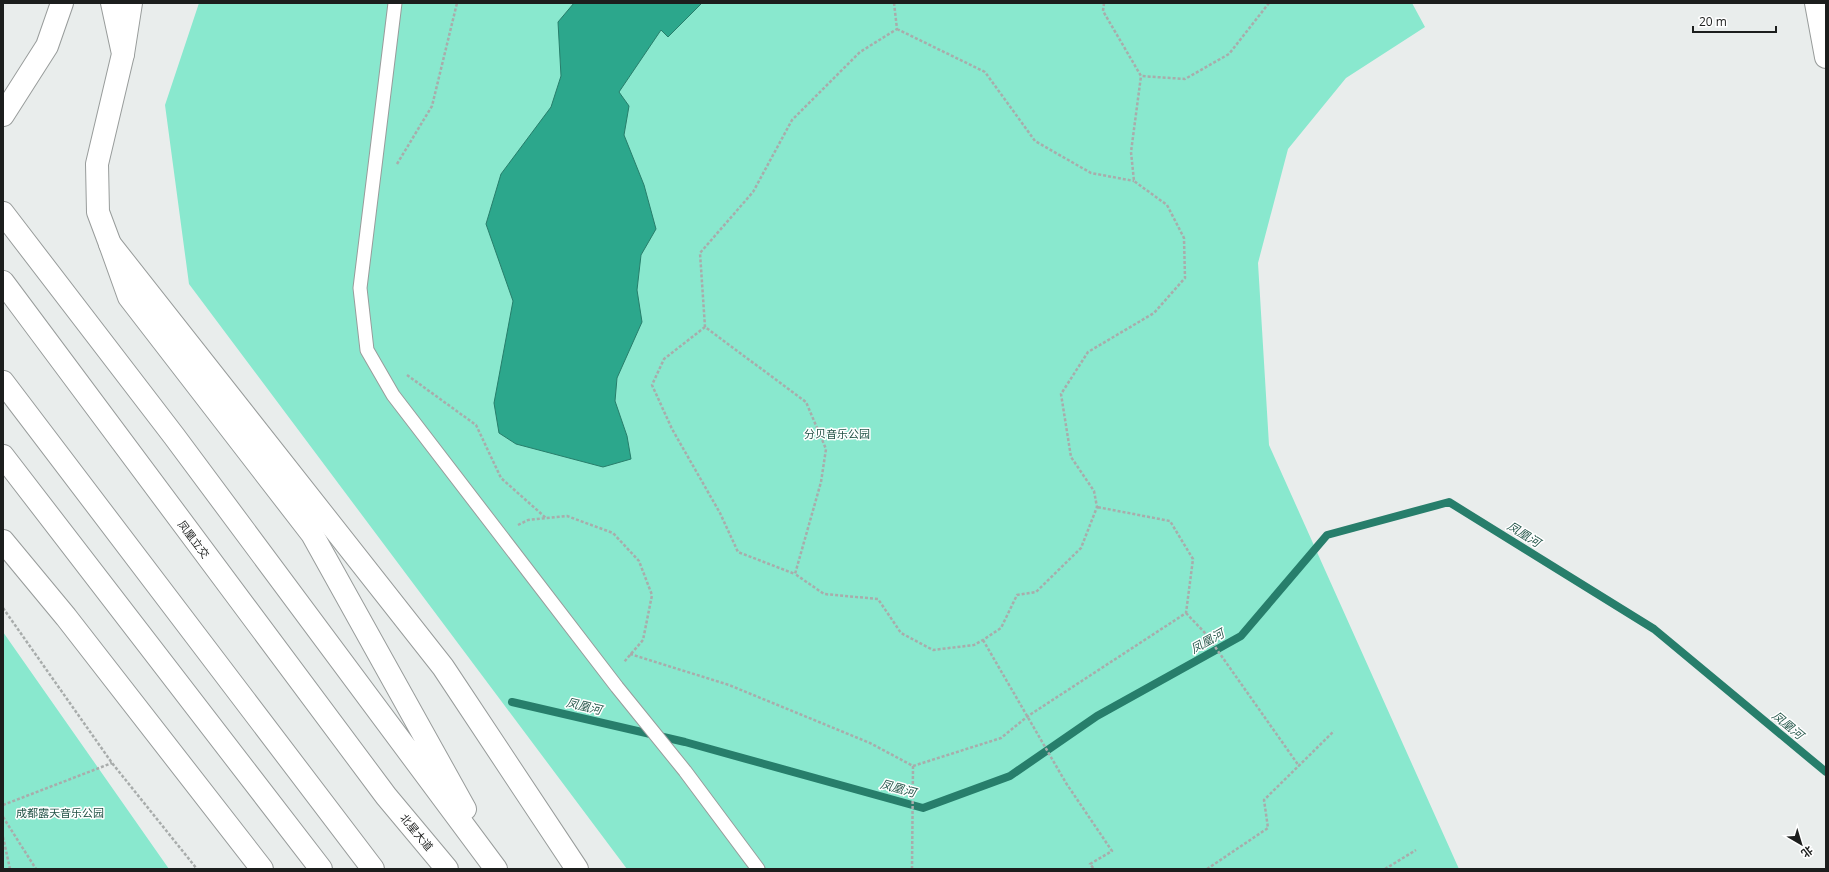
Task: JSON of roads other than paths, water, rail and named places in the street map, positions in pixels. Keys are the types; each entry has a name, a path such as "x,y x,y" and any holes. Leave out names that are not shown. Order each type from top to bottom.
{"main road":[{"path":"3,115 47,46 62,3"},
{"path":"112,3 123,54"},
{"path":"131,3 123,54 97,164 98,212 129,297 312,534 499,869"},
{"path":"1816,3 1826,57"},
{"path":"3,212 174,436 496,869"},
{"path":"110,244 443,667 577,869"},
{"name":"凤凰立交","path":"3,282 386,796"},
{"path":"3,382 373,869"},
{"path":"3,456 314,861"},
{"path":"3,474 59,527"},
{"path":"3,541 66,617 262,869"},
{"name":"北星大道","path":"386,796 447,869"}],"lane":[{"path":"395,3 360,288 367,350 393,395 614,682 685,771 758,869"}],"waterway":[{"name":"凤凰河","path":"512,702 685,742 923,808 1010,776 1097,716 1241,636 1327,535 1449,502 1654,629 1826,772"}],"park label":[{"name":"分贝音乐公园","path":"837,433"},
{"name":"成都露天音乐公园","path":"60,812"}]}
